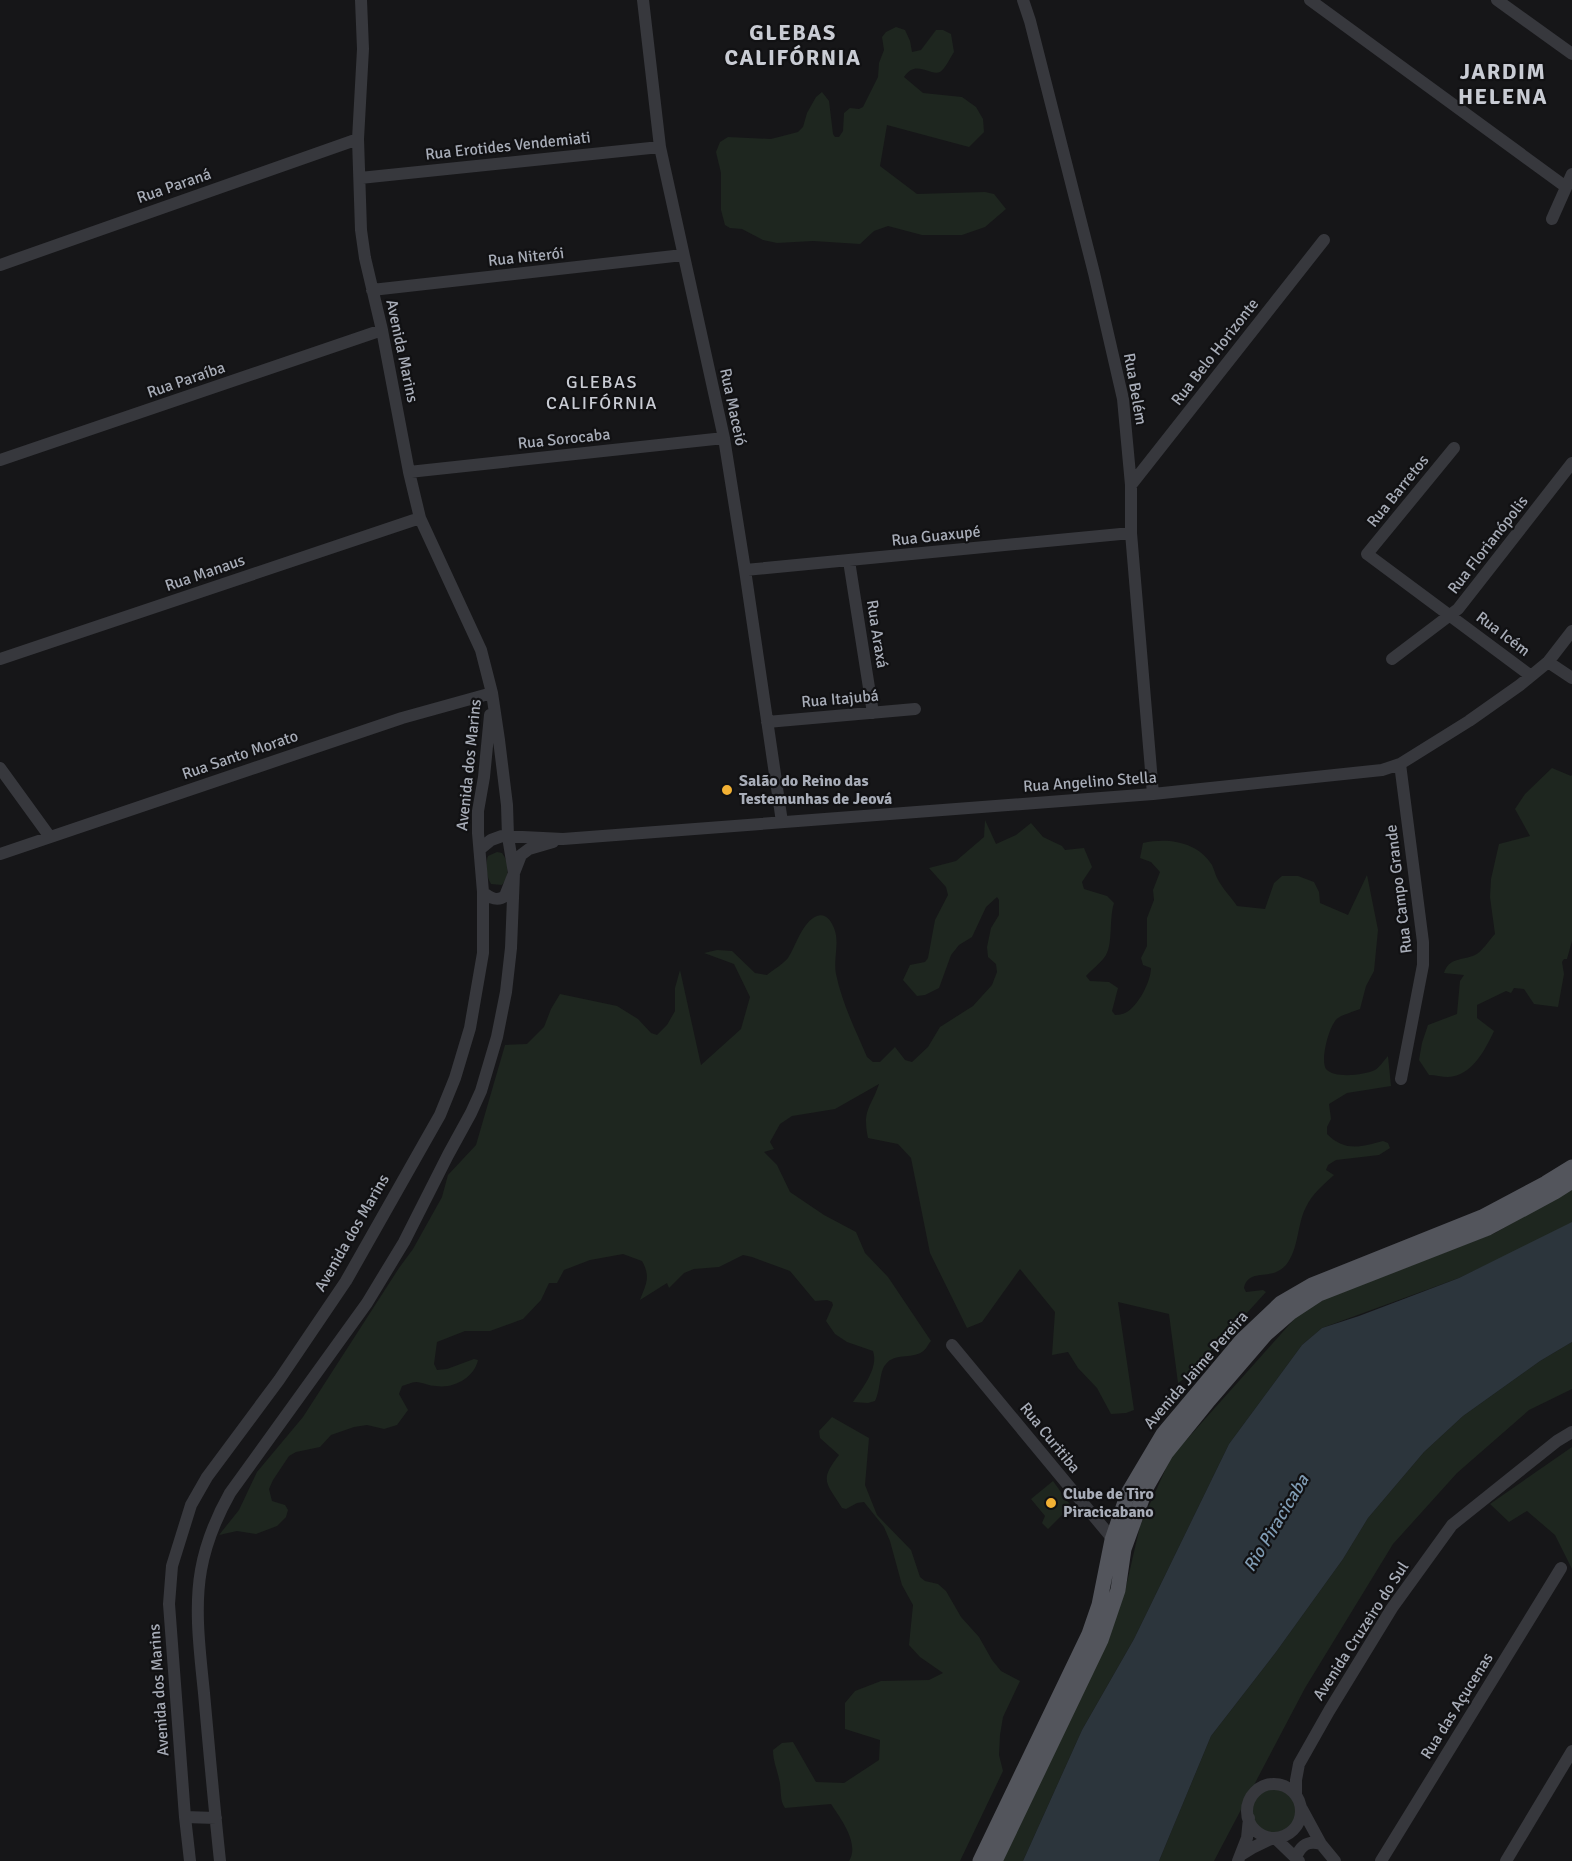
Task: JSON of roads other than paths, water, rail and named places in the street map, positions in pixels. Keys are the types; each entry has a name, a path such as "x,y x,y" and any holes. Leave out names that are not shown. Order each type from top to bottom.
{"main road":[{"name":"Avenida Jaime Pereira","path":"980,1861 1089,1634 1118,1544 1128,1493 1163,1434 1241,1341 1281,1303 1312,1285 1482,1217 1572,1167"},
{"name":"Avenida Jaime Pereira","path":"995,1861 1101,1640 1118,1590 1118,1544 1146,1488 1166,1454 1250,1352 1290,1312 1319,1294 1488,1228 1572,1181"}],"street":[{"name":"Avenida Marins","path":"361,0 363,49 358,139 361,230 372,290 420,518 481,650 492,693"},
{"name":"Rua Maceió","path":"643,0 660,147 724,438 782,822"},
{"name":"Rua Belém","path":"1023,0 1091,261 1120,389 1131,485 1131,533 1154,794"},
{"path":"1310,0 1566,187"},
{"path":"1497,0 1572,54"},
{"name":"Rua Paraná","path":"0,265 358,139"},
{"name":"Rua Erotides Vendemiati","path":"360,178 660,147"},
{"path":"1552,219 1572,174"},
{"name":"Rua Belo Horizonte","path":"1131,485 1324,240"},
{"name":"Rua Niterói","path":"372,290 683,255"},
{"name":"Rua Paraíba","path":"0,460 382,330"},
{"name":"Rua Sorocaba","path":"409,472 724,438"},
{"name":"Rua Barretos","path":"1367,554 1454,448"},
{"name":"Rua Florianópolis","path":"1392,659 1458,609 1572,463"},
{"name":"Rua Manaus","path":"0,658 420,518"},
{"name":"Rua Guaxupé","path":"745,570 1131,533"},
{"name":"Rua Icém","path":"1367,554 1532,676"},
{"name":"Rua Araxá","path":"849,561 873,713"},
{"name":"Rua Angelino Stella","path":"562,839 1154,794 1382,770 1400,765 1469,721 1532,676 1548,662 1572,631"},
{"path":"1548,662 1572,678"},
{"name":"Avenida dos Marins","path":"220,1861 201,1663 198,1598 207,1542 217,1516 230,1493 367,1303 404,1242 481,1091 506,992 511,948 514,873 508,837 501,751 492,693"},
{"name":"Avenida dos Marins","path":"190,1861 169,1604 172,1566 191,1506 207,1477 279,1380 346,1281 440,1115 455,1078 470,1028 483,953 483,892 478,811 484,777 492,693"},
{"name":"Rua Santo Morato","path":"0,855 402,718 492,693"},
{"name":"Rua Itajubá","path":"767,722 915,709"},
{"name":"Rua Campo Grande","path":"1400,765 1424,942 1423,965 1401,1079"},
{"path":"0,768 50,837"},
{"path":"480,849 491,840 502,836 562,839"},
{"path":"483,892 489,897 500,899 505,896 521,855 529,849 562,839"},
{"name":"Rua Curitiba","path":"952,1345 1118,1544"},
{"name":"Avenida Cruzeiro do Sul","path":"1272,1784 1299,1764 1392,1608 1452,1525 1548,1448 1572,1432"},
{"name":"Rua das Açucenas","path":"1381,1861 1561,1568"},
{"path":"1506,1861 1572,1751"},
{"name":"Avenida Cruzeiro do Sul","path":"1298,1801 1296,1780 1299,1764"},
{"path":"1240,1858 1247,1838 1250,1800 1255,1792 1272,1784 1285,1786 1298,1801 1321,1844 1335,1861"},
{"path":"1240,1858 1254,1847 1292,1831 1298,1825 1301,1816 1298,1801"},
{"path":"185,1817 216,1818"},
{"path":"1249,1818 1258,1833 1274,1838 1298,1859"},
{"path":"1298,1859 1299,1850 1305,1845 1313,1842 1321,1844"}],"water":[{"name":"Rio Piracicaba","path":"1572,1222 1572,1342 1540,1361 1463,1416 1424,1452 1368,1518 1343,1559 1276,1652 1211,1736 1159,1861 1023,1861 1082,1730 1134,1639 1229,1444 1302,1345 1322,1328 1459,1278"}],"place":[{"name":"Salão do Reino das Testemunhas de Jeová","path":"727,790"},
{"name":"Clube de Tiro Piracicabano","path":"1051,1503"}],"district":[{"name":"GLEBAS CALIFÓRNIA","path":"793,44"},
{"name":"JARDIM HELENA","path":"1503,84"},
{"name":"GLEBAS CALIFÓRNIA","path":"602,392"}]}
